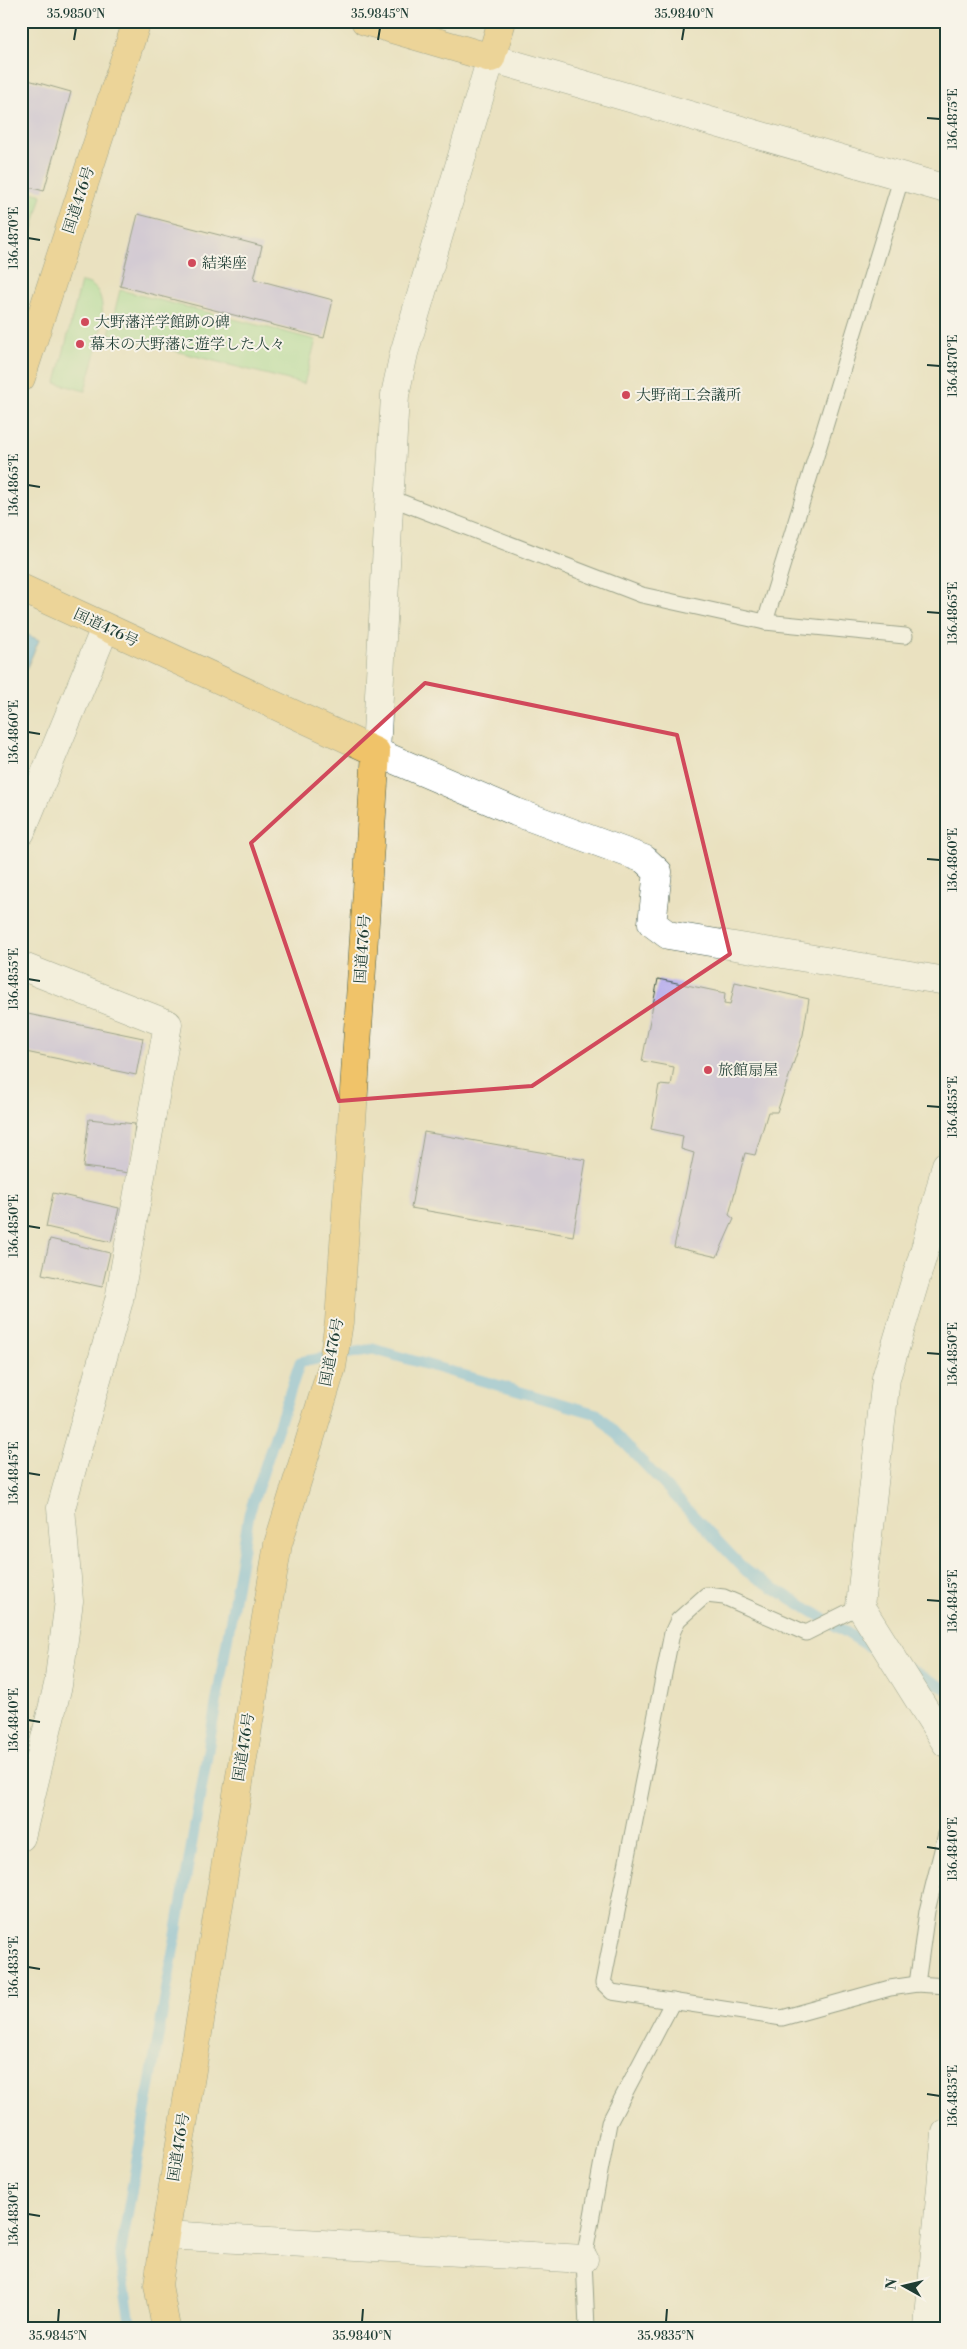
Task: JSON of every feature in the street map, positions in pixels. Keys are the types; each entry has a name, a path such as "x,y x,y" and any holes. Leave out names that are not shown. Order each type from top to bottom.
{"highway":[{"name":"国道476号","path":"21,378 137,21"},
{"path":"365,21 491,58 502,21"},
{"name":"国道476号","path":"21,588 376,752 339,1322 332,1368 278,1544 165,2235 158,2285 166,2328"}],"street":[{"path":"946,189 491,58 404,353 395,395 388,497 376,752 516,812 644,860 658,872 652,923 668,935 946,981"},
{"path":"21,832 105,628"},
{"path":"21,966 168,1024 119,1300 61,1508 69,1601 58,1685 21,1837"},
{"path":"946,1164 926,1245 886,1378 860,1606 946,1743"},
{"path":"928,2328 946,2133"},
{"path":"165,2235 584,2259"}],"lane":[{"path":"765,622 902,176"},
{"path":"388,497 642,595 765,622 905,636"},
{"path":"860,1606 806,1633 724,1597 706,1595 678,1620 672,1633 603,1982 612,1992 782,2018 890,1988 917,1984 946,1986"},
{"path":"917,1984 927,1911 946,1834"},
{"path":"587,2328 584,2259 609,2123 673,2001"}],"highlighted area":[{"path":"425,683 677,735 730,954 532,1086 339,1101 251,843"}],"green space":[{"path":"21,189 42,195 25,257 21,256"},
{"path":"81,282 93,287 100,297 102,311 101,328 85,391 56,383"},
{"path":"120,290 316,340 304,384 109,334"}],"water":[{"path":"21,632 39,640 21,681"}],"building":[{"path":"21,78 71,92 44,191 21,185"},
{"name":"結楽座","path":"138,214 262,246 254,279 333,300 324,338 120,286"},
{"path":"658,979 725,993 724,1004 730,1005 735,982 809,999 803,1035 777,1112 768,1112 755,1155 745,1153 729,1215 734,1219 717,1257 674,1247 694,1153 681,1149 683,1136 651,1129 659,1085 671,1086 674,1067 642,1061"},
{"path":"23,1013 143,1038 136,1075 21,1051"},
{"path":"89,1119 135,1124 130,1173 83,1167"},
{"path":"424,1132 586,1160 573,1236 411,1208"},
{"path":"53,1193 119,1208 111,1242 46,1227"},
{"path":"50,1239 110,1253 102,1287 42,1274"}],"waterway":[{"path":"131,2328 120,2257 249,1514 300,1362 373,1349 597,1414 746,1571 883,1655"},
{"path":"906,1667 946,1689"}],"place":[{"name":"結楽座","path":"192,263"},
{"name":"大野藩洋学館跡の碑","path":"85,322"},
{"name":"幕末の大野藩に遊学した人々","path":"80,344"},
{"name":"大野商工会議所","path":"626,395"},
{"name":"旅館扇屋","path":"708,1070"}]}
